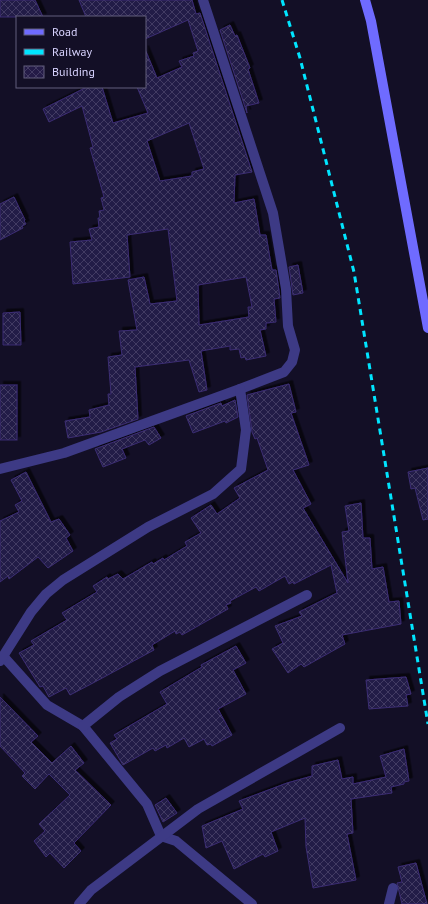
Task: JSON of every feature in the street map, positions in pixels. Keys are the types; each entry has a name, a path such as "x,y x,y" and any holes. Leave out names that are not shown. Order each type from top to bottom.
{"main road":[{"path":"365,0 371,21 428,328"}],"street":[{"path":"0,469 64,453 240,389 284,372 292,362 295,350 288,326 286,289 273,213 203,0"},
{"path":"240,389 246,430 241,469 213,494 148,527 63,580 46,594 31,612 2,659 47,705 83,726 147,804 161,836 176,841 252,904"},
{"path":"83,726 119,697 160,671 307,595"},
{"path":"79,904 91,890 198,809 340,728"},
{"path":"389,904 393,888"}],"building":[{"path":"0,0 35,0 43,16 16,16 0,17"},
{"path":"79,0 192,0 196,14 200,13 252,172 235,175 234,203 254,199 260,235 266,235 272,270 276,270 280,298 274,299 276,322 266,323 266,329 260,330 266,356 246,360 245,357 241,358 239,349 230,350 230,346 201,351 207,390 199,392 189,360 135,367 138,419 101,432 68,438 65,421 90,417 89,410 109,405 108,394 111,394 108,357 122,355 119,331 137,330 128,280 144,277 150,304 177,301 168,229 127,235 130,277 73,284 70,242 92,240 89,229 99,227 99,211 104,210 101,198 104,197 90,148 93,147 82,106 49,122 43,109 85,88 102,88 113,123 148,113 137,88 146,88 146,51 157,78 182,67 179,61 194,56 193,53 198,51 188,20 146,39 146,16 86,16","holes":["189,123 204,169 192,172 192,176 160,181 147,141","246,277 252,307 248,307 249,317 199,325 198,285"]},
{"path":"230,25 235,36 237,35 250,68 248,69 259,103 246,106 247,113 220,30"},
{"path":"14,197 26,224 22,226 23,228 0,240 0,204"},
{"path":"298,265 303,293 293,295 289,267"},
{"path":"20,312 21,345 3,345 3,313"},
{"path":"289,384 296,412 291,413 309,465 293,470 311,504 303,508 348,583 342,532 349,531 345,506 361,503 363,538 370,538 372,569 383,567 389,602 399,601 401,624 342,635 345,644 304,667 301,664 288,673 272,649 283,643 275,626 302,616 299,612 337,593 331,565 294,584 293,582 289,584 285,576 259,591 256,587 230,601 231,603 226,605 228,609 182,635 180,632 176,634 175,631 152,645 154,650 93,683 70,695 66,688 49,697 43,686 40,687 19,653 34,645 31,641 67,620 62,613 97,592 93,586 107,577 108,579 118,574 123,579 152,562 153,564 163,558 164,560 187,546 185,542 201,533 191,518 211,505 217,514 240,498 234,488 268,470 257,438 255,439 252,432 247,395"},
{"path":"0,385 17,385 17,440 0,440"},
{"path":"235,400 238,417 226,423 225,421 193,433 186,416 221,403 222,406"},
{"path":"154,427 161,438 149,445 145,440 122,449 126,458 103,467 95,449"},
{"path":"428,468 428,519 423,520 415,488 411,489 408,472"},
{"path":"26,472 51,522 59,519 70,535 66,538 73,551 48,568 38,557 9,579 8,576 0,582 0,521 19,512 15,505 22,501 11,480"},
{"path":"236,646 246,663 233,670 246,694 218,709 232,735 212,746 211,744 207,745 204,739 189,747 184,738 167,748 166,745 155,751 153,748 123,765 110,743 117,739 114,735 167,704 160,692 202,667 201,665"},
{"path":"406,677 411,694 406,695 408,706 369,709 366,680"},
{"path":"0,697 38,736 31,742 52,763 71,746 84,763 75,770 111,805 74,843 81,851 64,868 50,853 46,857 34,841 45,831 39,824 70,795 49,774 35,789 22,776 25,773 0,746"},
{"path":"404,749 409,781 404,782 404,784 391,787 392,793 351,799 353,833 347,834 356,880 313,888 306,847 305,818 271,832 278,851 265,857 263,854 234,869 222,841 206,848 202,826 243,809 239,801 287,783 312,776 312,766 338,760 342,779 353,777 353,784 386,777 380,756"},
{"path":"166,798 177,813 163,822 155,805"},
{"path":"416,863 427,904 402,904 397,883 402,882 398,867"}],"railway":[{"path":"282,0 300,58 354,272 428,724"}]}
